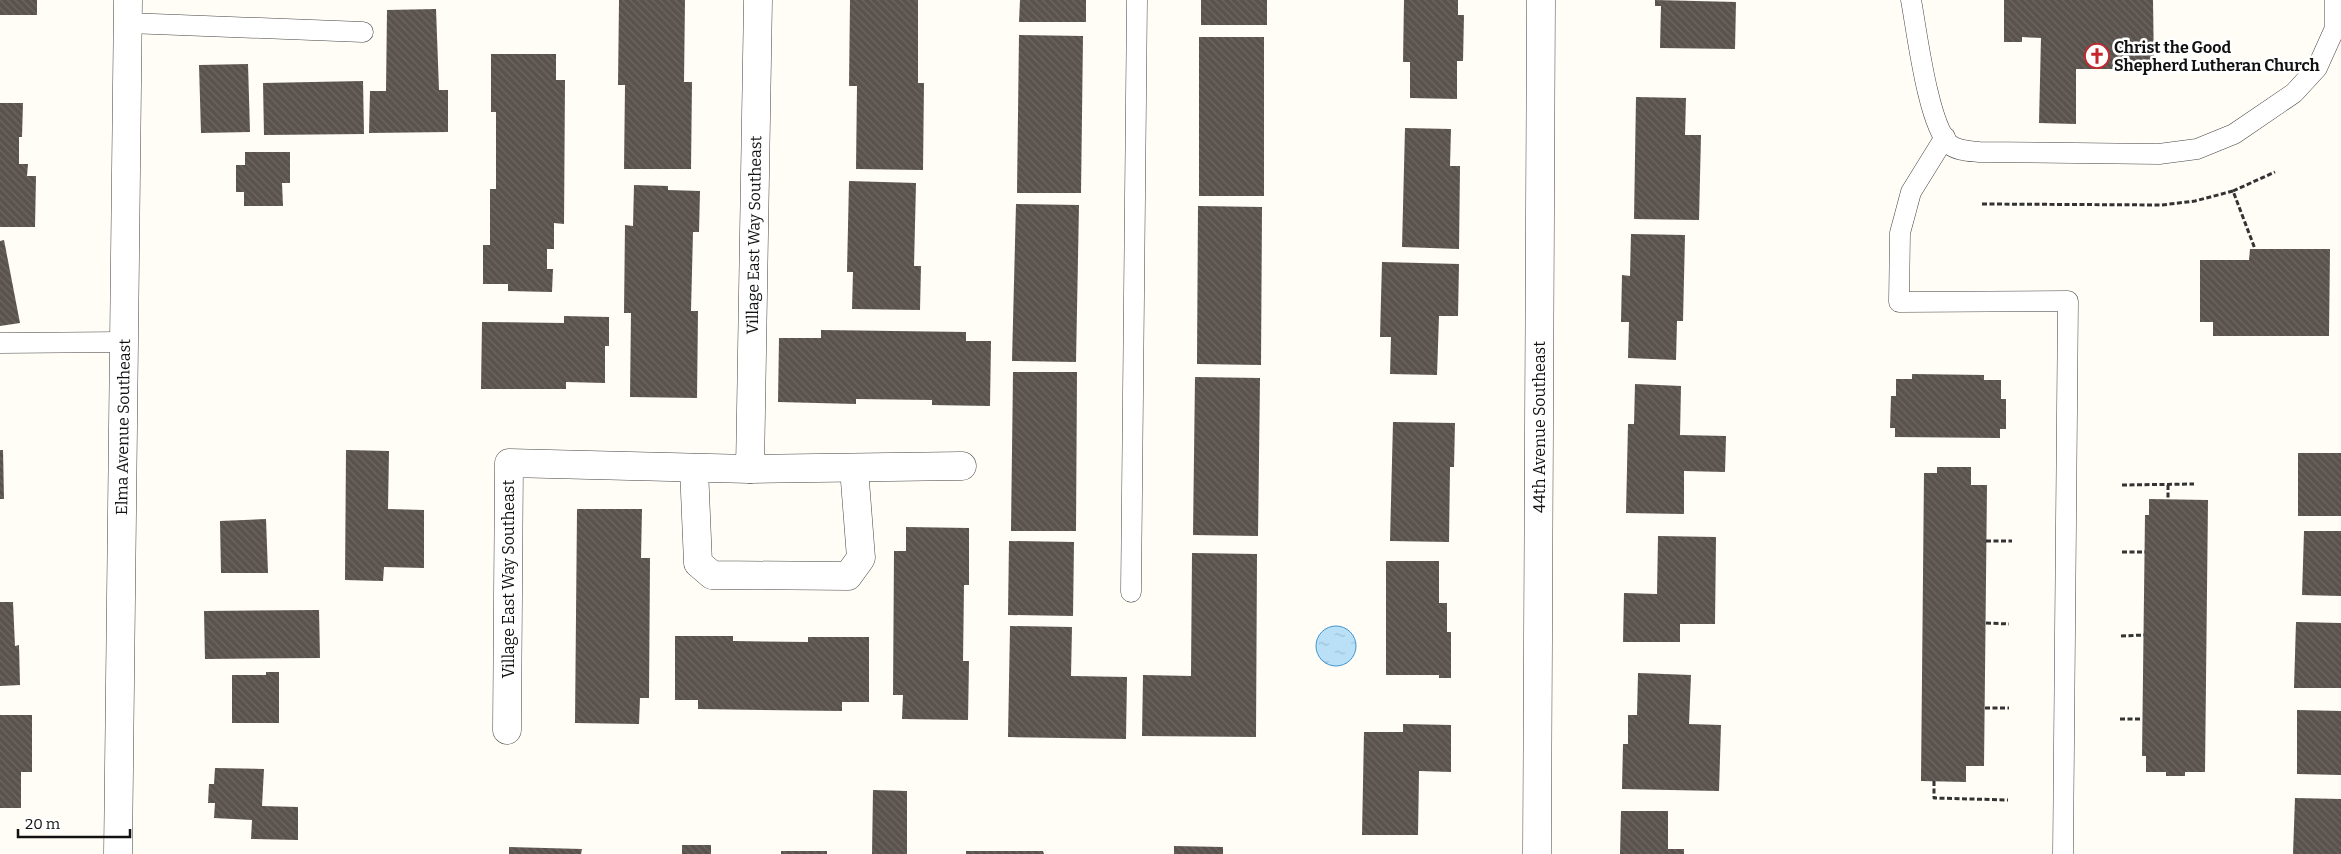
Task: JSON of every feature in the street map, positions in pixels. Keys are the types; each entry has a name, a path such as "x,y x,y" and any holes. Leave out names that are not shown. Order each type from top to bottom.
{"street":[{"name":"Village East Way Southeast","path":"750,469 758,0"},
{"name":"44th Avenue Southeast","path":"1537,854 1541,0"},
{"name":"Elma Avenue Southeast","path":"118,854 128,12"},
{"name":"Village East Way Southeast","path":"507,730 509,463 750,469 962,466"},
{"path":"694,468 698,563 712,575 848,576 861,558 854,468"}],"lane":[{"path":"1131,592 1137,0"},
{"path":"1911,0 1934,118 1950,144 1961,150 1979,152 2159,154 2197,149 2234,134 2294,93 2317,68 2335,28 2335,0"},
{"path":"128,12 363,32"},
{"path":"1945,137 1911,192 1906,209 1900,234 1899,302 2068,301 2063,854"},
{"path":"0,343 124,342"}],"path":[{"path":"1982,204 2162,204 2195,201 2233,191 2274,172"},
{"path":"2233,191 2255,248"},
{"path":"2122,485 2194,484"},
{"path":"2168,485 2168,499"},
{"path":"1986,541 2012,541"},
{"path":"2122,552 2145,552"},
{"path":"1986,623 2009,624"},
{"path":"2121,636 2144,635"},
{"path":"1985,708 2009,708"},
{"path":"2120,719 2142,719"},
{"path":"1934,781 1934,798 2008,800"}],"water":[{"path":"1340,626 1347,629 1353,635 1356,646 1355,654 1347,663 1340,666 1332,666 1325,663 1317,654 1316,642 1319,635 1328,627"}],"building":[{"path":"0,0 37,0 37,15 0,15"},
{"path":"619,0 685,0 684,82 692,82 691,169 624,169 625,85 618,85"},
{"path":"850,0 918,0 918,83 924,83 923,170 856,169 857,86 849,86"},
{"path":"1020,0 1086,0 1086,22 1019,22"},
{"path":"1201,0 1267,0 1267,25 1201,25"},
{"path":"1404,0 1458,0 1458,15 1464,15 1463,61 1457,61 1457,99 1410,98 1410,62 1403,62"},
{"path":"1655,0 1736,2 1735,49 1660,48 1661,6 1655,6"},
{"name":"Christ the Good Shepherd Lutheran Church","path":"2004,0 2153,0 2154,69 2076,69 2076,124 2039,123 2041,38 2022,37 2022,42 2004,42"},
{"path":"436,9 439,90 448,90 448,132 369,133 370,91 386,91 387,10"},
{"path":"1019,35 1083,36 1081,193 1017,193"},
{"path":"1199,37 1264,37 1264,196 1199,196"},
{"path":"491,54 556,54 556,80 565,80 564,224 554,223 554,249 547,249 547,269 553,269 552,292 508,291 508,284 483,284 483,245 490,245 490,189 496,189 496,112 491,112"},
{"path":"248,64 250,132 201,133 199,65"},
{"path":"363,81 364,134 264,135 263,83"},
{"path":"1636,97 1686,98 1685,135 1701,135 1699,220 1634,219"},
{"path":"0,103 23,103 22,137 19,137 19,164 28,164 27,176 36,176 35,227 0,227"},
{"path":"1405,128 1451,129 1450,166 1460,166 1459,249 1402,247"},
{"path":"245,152 290,152 290,183 282,183 283,206 244,206 244,192 236,192 236,165 245,165"},
{"path":"849,181 916,183 914,266 921,266 920,310 852,309 853,272 847,272"},
{"path":"634,185 668,186 668,190 700,191 699,232 693,232 691,311 698,311 697,398 630,397 631,313 624,313 625,225 633,226"},
{"path":"1016,204 1079,205 1076,362 1012,361"},
{"path":"1198,206 1262,207 1261,365 1197,364"},
{"path":"1631,234 1685,235 1683,321 1677,321 1676,360 1628,358 1629,322 1621,322 1622,275 1630,276"},
{"path":"4,240 20,323 0,326 0,241"},
{"path":"2250,249 2330,249 2329,336 2213,336 2213,322 2200,322 2200,260 2249,260"},
{"path":"1382,262 1459,264 1458,316 1439,316 1437,375 1390,374 1391,337 1380,337"},
{"path":"564,316 609,317 609,346 605,346 605,383 566,382 566,389 481,389 482,322 564,323"},
{"path":"821,330 966,332 966,341 991,341 990,406 932,405 932,400 856,399 856,404 778,402 779,338 821,338"},
{"path":"1013,372 1077,372 1076,531 1011,531"},
{"path":"1912,374 1984,375 1984,380 2001,380 2001,399 2006,399 2006,429 2000,429 2000,438 1895,437 1895,428 1890,428 1891,396 1896,396 1896,379 1912,379"},
{"path":"1195,377 1260,378 1258,536 1193,535"},
{"path":"1635,384 1681,386 1680,435 1726,436 1725,472 1684,471 1684,514 1626,513 1628,424 1634,424"},
{"path":"1393,422 1455,423 1454,467 1450,467 1449,542 1390,541"},
{"path":"0,450 3,450 4,499 0,499"},
{"path":"346,450 389,451 388,509 424,510 424,568 384,567 383,581 345,580"},
{"path":"2298,453 2341,453 2341,516 2298,516"},
{"path":"1937,467 1971,467 1971,485 1987,485 1984,766 1966,766 1966,782 1921,781 1924,473 1937,473"},
{"path":"2149,499 2208,500 2205,772 2185,772 2185,776 2166,776 2166,772 2146,772 2146,756 2142,756 2145,515 2149,515"},
{"path":"577,509 642,509 641,558 650,558 649,698 640,698 639,724 575,723"},
{"path":"266,519 268,573 221,573 220,521"},
{"path":"906,527 969,528 969,585 964,585 963,661 969,661 968,720 902,719 903,695 893,695 894,551 906,551"},
{"path":"2304,531 2341,531 2341,596 2302,595"},
{"path":"1658,536 1716,537 1715,624 1680,624 1680,642 1623,642 1624,593 1657,594"},
{"path":"1009,541 1074,542 1073,616 1008,615"},
{"path":"1192,553 1257,554 1256,737 1142,736 1143,675 1191,676"},
{"path":"1386,561 1439,561 1439,603 1447,603 1447,632 1451,632 1451,678 1439,678 1439,675 1386,675"},
{"path":"0,602 13,602 15,646 19,645 20,685 0,686"},
{"path":"319,610 320,658 205,659 204,611"},
{"path":"2296,622 2341,623 2341,688 2294,688"},
{"path":"1010,626 1072,627 1071,676 1127,677 1126,739 1008,737"},
{"path":"675,636 733,636 733,641 808,642 808,637 869,637 869,702 842,702 842,711 698,709 698,700 675,700"},
{"path":"266,672 279,672 279,723 232,723 232,675 266,675"},
{"path":"1638,673 1691,675 1689,724 1721,725 1719,791 1622,789 1623,744 1628,744 1628,715 1637,715"},
{"path":"2297,710 2341,711 2341,775 2297,774"},
{"path":"0,715 32,715 32,772 21,772 21,808 0,808"},
{"path":"1403,724 1451,725 1451,772 1419,771 1418,835 1362,835 1364,732 1403,732"},
{"path":"215,768 264,769 262,806 298,807 298,840 251,839 252,820 214,818 215,803 208,803 209,784 214,784"},
{"path":"873,790 907,791 907,854 872,854"},
{"path":"2295,798 2341,799 2341,854 2293,854"},
{"path":"1621,811 1668,811 1668,849 1684,849 1684,854 1620,854"},
{"path":"682,845 711,845 711,854 682,854"},
{"path":"1174,846 1223,847 1223,854 1174,854"},
{"path":"509,847 582,849 581,854 509,854"},
{"path":"781,851 827,851 827,854 781,854"},
{"path":"966,851 1043,851 1044,854 966,854"}],"place":[{"name":"Christ the Good Shepherd Lutheran Church","path":"2097,56"}]}
